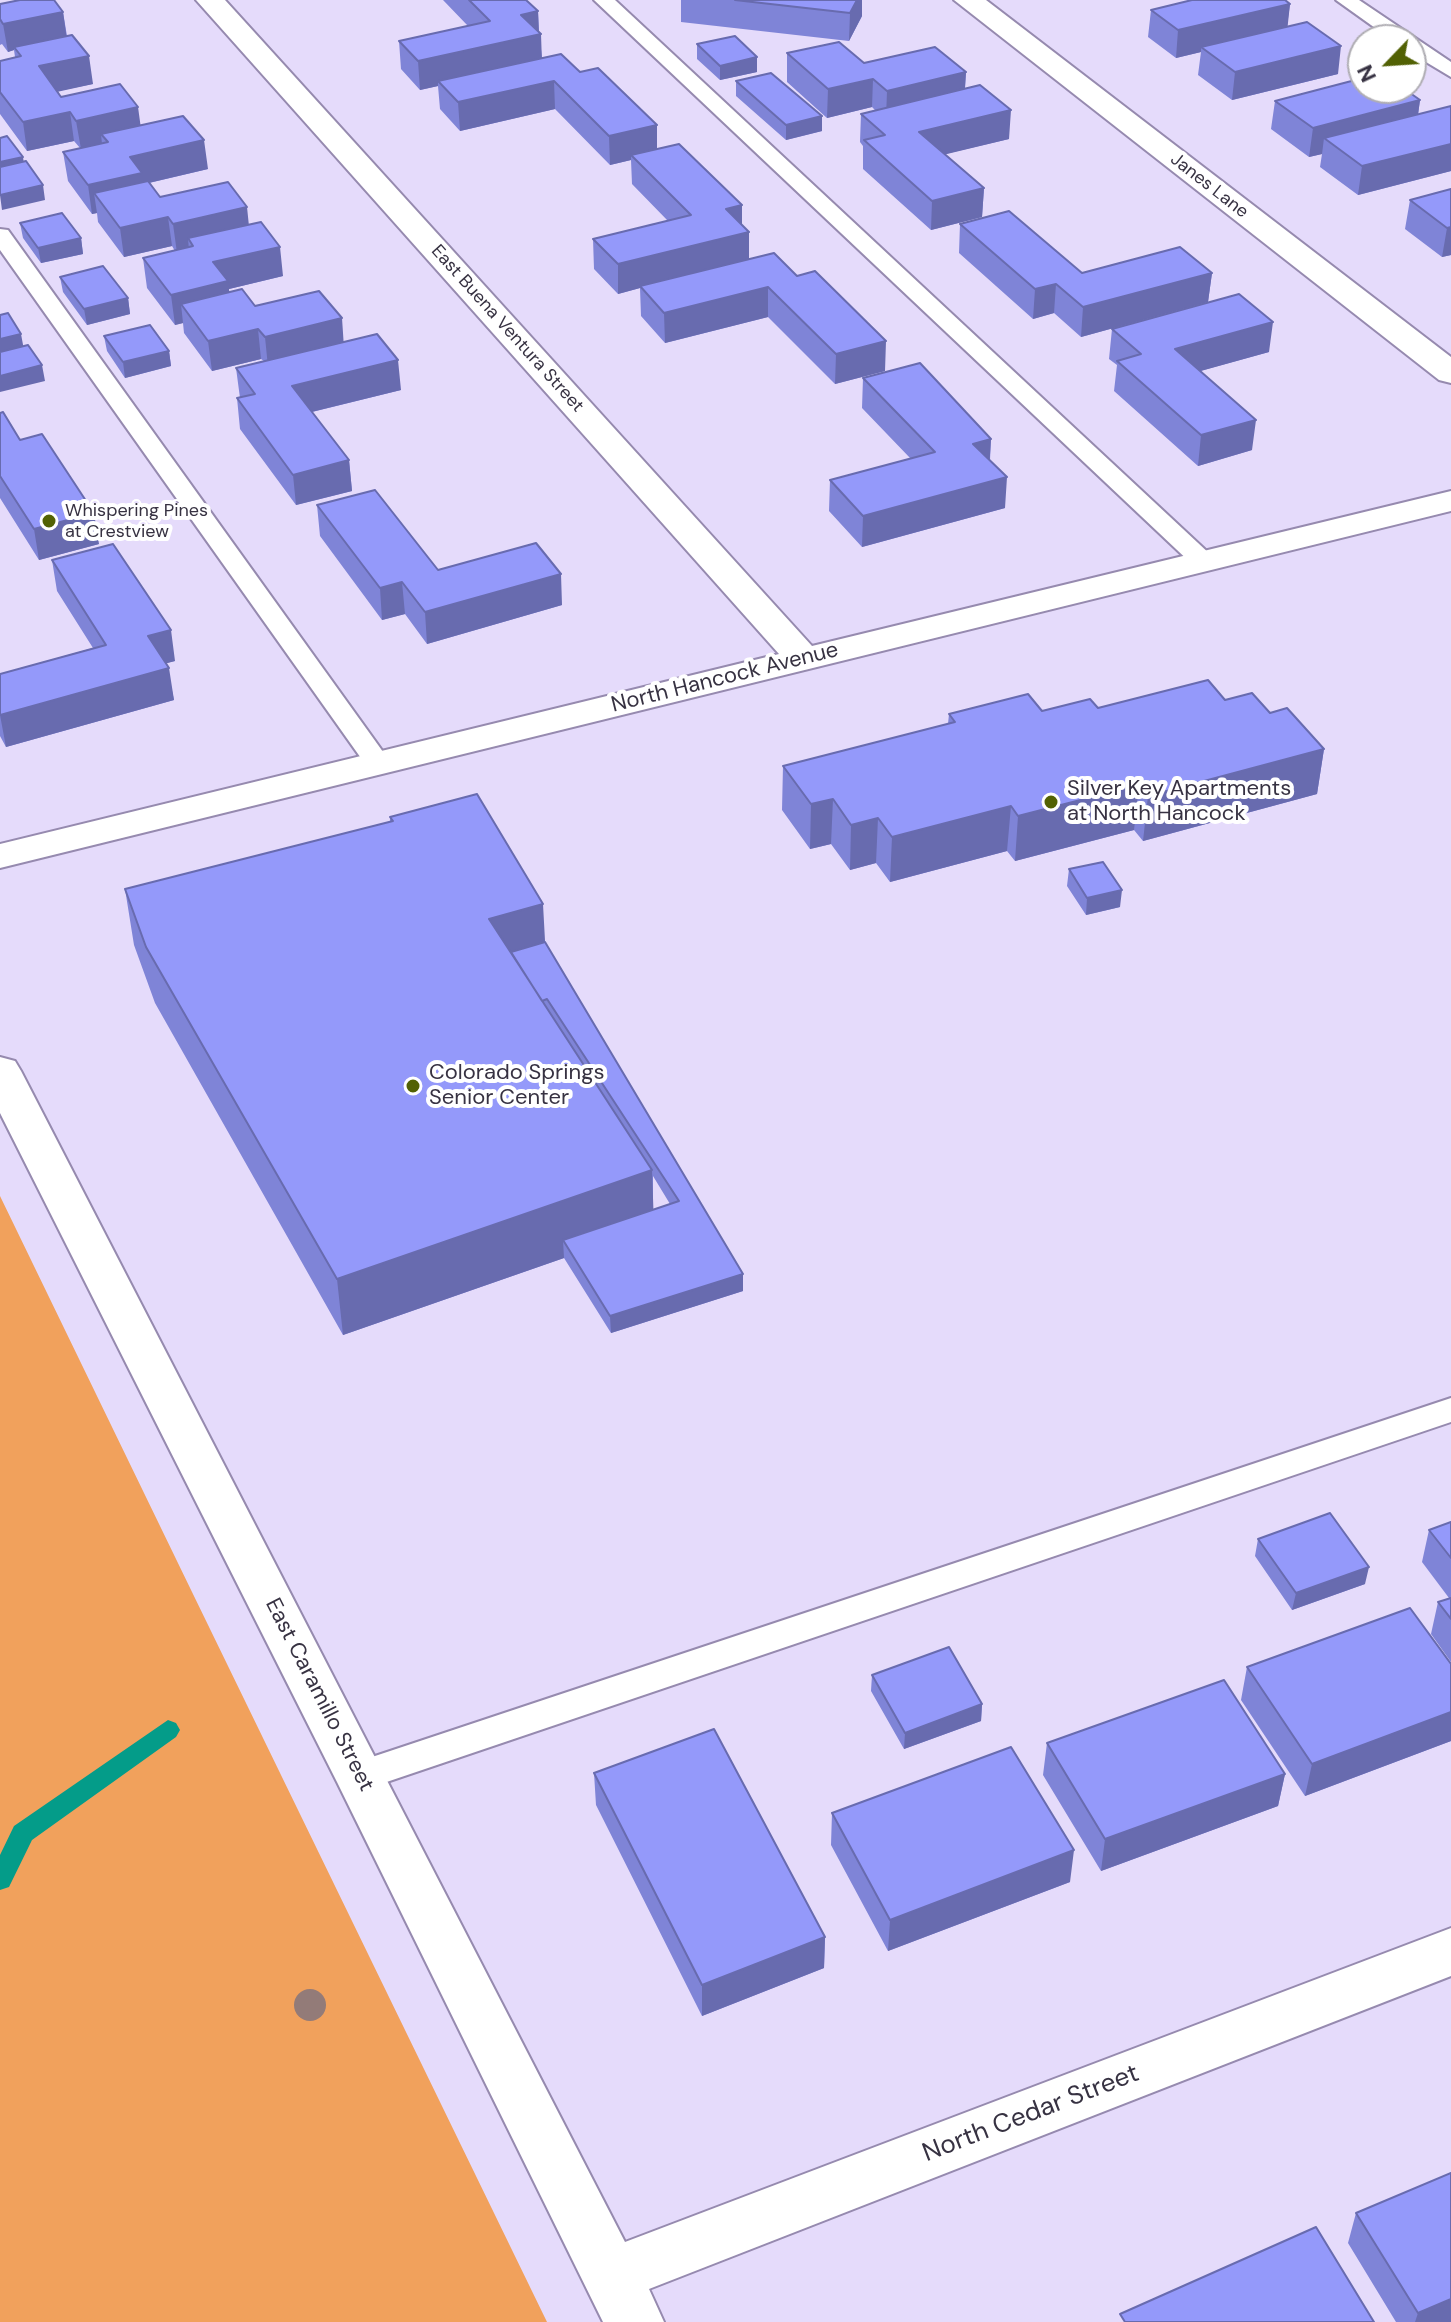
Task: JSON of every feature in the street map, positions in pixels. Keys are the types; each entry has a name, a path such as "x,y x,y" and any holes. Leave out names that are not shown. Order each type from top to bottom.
{"street":[{"name":"East Buena Ventura Street","path":"210,0 804,659"},
{"name":"Janes Lane","path":"968,0 1451,373"},
{"name":"North Hancock Avenue","path":"0,856 1451,501"},
{"name":"East Caramillo Street","path":"0,1071 360,1776 622,2299"},
{"name":"North Cedar Street","path":"622,2299 1451,1952"}],"lane":[{"path":"604,0 1203,561"},
{"path":"1346,0 1381,24"},
{"path":"1427,55 1451,71"},
{"path":"0,235 377,762"},
{"path":"360,1776 1451,1410"}],"shaded area":[{"path":"0,1196 192,1592 547,2322 0,2322"}],"building":[{"path":"20,0 54,0 63,12 3,24 0,4"},
{"path":"469,0 526,0 538,11 521,15 541,34 418,61 399,41 490,21"},
{"path":"735,0 857,0 850,13"},
{"path":"1192,0 1285,0 1290,4 1178,30 1151,10"},
{"path":"1307,22 1341,46 1235,72 1201,47"},
{"path":"72,35 89,56 39,66 61,97 120,84 138,107 76,121 70,112 23,122 0,92 0,61 21,56 14,47"},
{"path":"735,36 757,57 720,66 697,44"},
{"path":"839,42 864,63 935,47 966,72 887,91 873,79 828,89 787,53"},
{"path":"561,54 580,72 598,68 657,125 609,136 554,81 458,102 438,81"},
{"path":"771,73 822,116 786,125 736,81"},
{"path":"1347,82 1347,104 1405,104 1313,128 1275,101"},
{"path":"980,85 1011,110 919,132 984,188 932,201 864,140 885,135 861,114"},
{"path":"1451,106 1451,144 1362,166 1324,138"},
{"path":"183,116 204,140 130,157 142,173 88,185 63,152 108,142 101,134"},
{"path":"7,136 23,157 0,162 0,138"},
{"path":"679,144 742,205 726,209 749,232 618,264 593,239 691,215 631,155"},
{"path":"26,161 43,185 0,195 0,167"},
{"path":"148,181 160,197 228,182 247,207 173,224 168,217 120,228 94,193"},
{"path":"1451,189 1451,227 1447,228 1410,200"},
{"path":"1009,211 1082,273 1180,247 1212,273 1083,307 1056,284 1035,289 960,224"},
{"path":"62,213 81,238 38,248 20,223"},
{"path":"261,222 280,247 213,262 228,281 171,295 143,258 193,246 188,238"},
{"path":"774,253 797,276 815,271 886,341 836,354 768,287 664,313 640,286"},
{"path":"103,266 128,298 84,309 60,277"},
{"path":"242,289 255,306 319,291 342,318 265,337 258,329 208,341 181,304"},
{"path":"1239,294 1273,322 1175,349 1256,420 1201,435 1117,361 1141,354 1112,329"},
{"path":"8,313 21,334 0,339 0,315"},
{"path":"150,325 169,351 123,362 104,336"},
{"path":"377,334 398,360 292,386 349,460 293,475 237,398 255,394 236,368"},
{"path":"28,345 42,365 0,376 0,352"},
{"path":"920,363 991,439 973,444 1007,477 863,516 830,480 935,452 863,378"},
{"path":"3,412 20,440 42,434 94,513 34,529 0,476 0,413"},
{"path":"375,490 438,570 536,543 561,574 425,612 402,582 380,588 317,505"},
{"path":"113,544 171,630 148,636 169,668 0,715 0,674 106,645 52,560"},
{"path":"1208,680 1225,700 1252,693 1270,713 1287,708 1324,749 1148,796 1139,785 1018,816 1011,806 892,837 878,818 851,825 833,799 811,804 783,766 955,722 949,714 1028,694 1042,711 1090,699 1098,708"},
{"path":"477,794 543,904 489,919 652,1170 337,1279 146,947 125,889 393,821 390,817"},
{"path":"1103,862 1122,890 1087,898 1069,869"},
{"path":"545,942 743,1274 610,1316 563,1240 679,1201 547,999 542,1001 511,952"},
{"path":"1330,1513 1369,1567 1296,1593 1258,1539"},
{"path":"1451,1522 1451,1558 1429,1530"},
{"path":"1451,1598 1451,1619 1438,1602"},
{"path":"1410,1608 1451,1664 1451,1712 1312,1764 1247,1667"},
{"path":"949,1647 982,1704 905,1733 872,1675"},
{"path":"1224,1680 1285,1774 1105,1839 1047,1743"},
{"path":"714,1729 825,1937 702,1985 594,1773"},
{"path":"1011,1747 1074,1850 890,1920 832,1813"},
{"path":"1451,2173 1451,2299 1418,2313 1356,2213"},
{"path":"1316,2227 1374,2322 1125,2322 1120,2314"}],"waterway":[{"path":"0,1880 23,1833 168,1730"}],"place":[{"name":"Whispering Pines at Crestview","path":"49,521"},
{"name":"Silver Key Apartments at North Hancock","path":"1051,802"},
{"name":"Colorado Springs Senior Center","path":"413,1086"}]}
